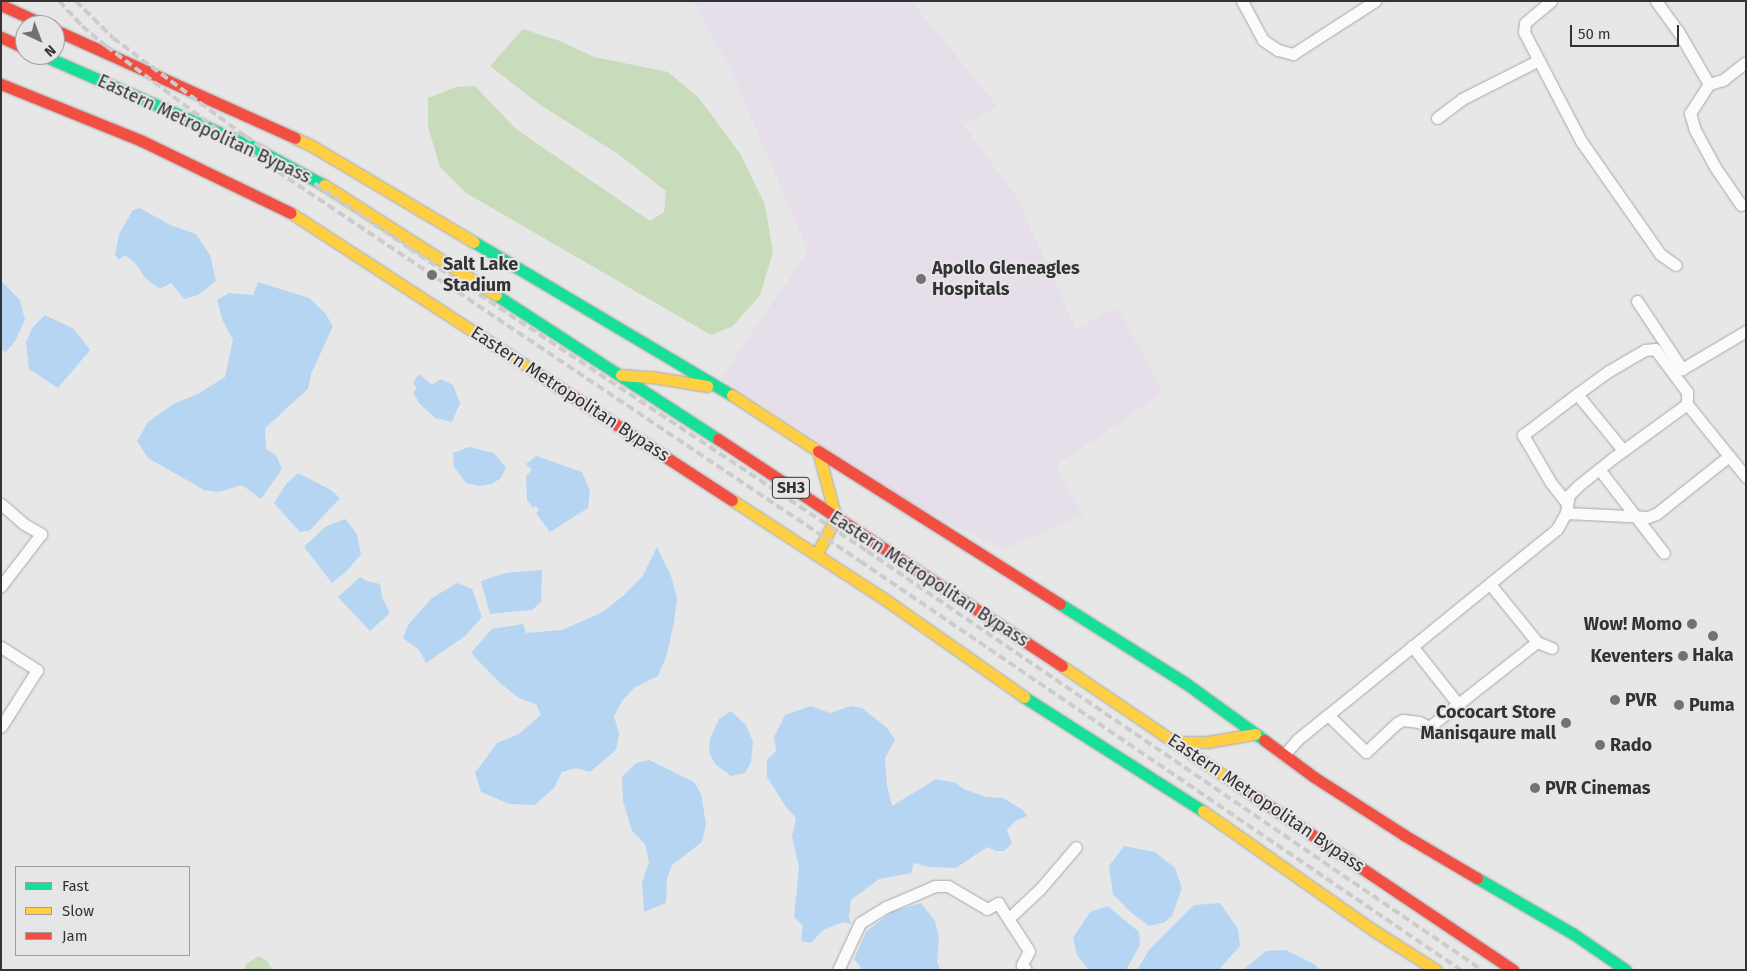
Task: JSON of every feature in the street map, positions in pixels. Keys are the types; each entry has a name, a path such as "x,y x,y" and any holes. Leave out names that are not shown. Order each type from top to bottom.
{"main road":[{"path":"1,5 23,15"},
{"path":"65,35 312,146 717,388 740,399 818,451 1184,682 1314,777 1426,849 1572,933 1626,970"},
{"path":"1,37 15,43"},
{"name":"Eastern Metropolitan Bypass","path":"65,65 253,147 324,184 621,375 1175,742 1513,970"},
{"name":"Eastern Metropolitan Bypass","path":"1,84 142,141 294,215 880,596 1042,710 1182,796 1373,930 1436,970"},
{"path":"621,375 652,377 717,388"},
{"path":"816,555 836,518 818,451"},
{"path":"1175,742 1207,742 1245,734 1255,734"}],"street":[{"path":"1242,1 1263,40 1278,50 1293,54 1375,1"},
{"path":"1551,1 1524,23 1524,32 1581,141 1660,254 1676,265"},
{"path":"1656,1 1678,31 1709,84"},
{"path":"1437,118 1462,99 1539,60"},
{"path":"1741,205 1715,167 1695,130 1690,113 1709,84 1723,80 1746,62"},
{"path":"1637,301 1682,368 1746,331"},
{"path":"1566,508 1523,434 1609,371 1645,350 1655,349 1687,392 1687,404 1746,476"},
{"path":"1577,394 1623,450"},
{"path":"1284,755 1298,739 1557,529 1566,508 1568,495 1623,450 1687,404"},
{"path":"1566,508 1638,518 1656,514 1729,456"},
{"path":"1599,469 1664,553"},
{"path":"1,504 24,524 41,534 1,586"},
{"path":"1490,584 1537,642 1552,648"},
{"path":"1328,715 1366,752 1397,723 1403,720 1419,722 1429,727 1537,642"},
{"path":"1412,646 1458,704"},
{"path":"1,647 38,670 1,727"},
{"path":"1009,918 1040,890 1076,847"},
{"path":"838,970 860,924 886,907 935,886 948,886 987,909 998,903 1029,951 1022,965 1026,970"}],"shaded area":[{"name":"Apollo Gleneagles Hospitals","path":"694,1 911,1 997,106 964,125 1017,198 1076,329 1118,307 1163,393 1056,465 1083,515 1003,550 920,508 721,378 808,251 734,77"}],"green space":[{"path":"523,29 560,41 594,57 668,72 699,98 741,155 765,205 773,252 760,295 733,326 711,335 466,193 440,167 428,127 428,98 456,87 475,86 516,129 650,221 664,212 666,191 618,154 539,104 490,66"},
{"path":"259,956 268,962 272,970 245,970 246,964"}],"water":[{"path":"140,208 170,225 196,234 210,255 216,281 198,295 184,299 171,283 160,289 145,278 137,265 125,255 119,260 115,255 119,234 133,210"},
{"path":"1,281 20,300 25,320 15,341 6,352 1,349"},
{"path":"258,282 309,298 325,313 333,326 311,374 308,389 265,428 266,449 276,455 282,469 261,499 242,485 219,492 204,490 148,458 137,441 148,422 175,403 198,394 225,377 233,340 222,319 217,300 229,293 253,295"},
{"path":"45,315 74,329 90,350 58,388 29,369 26,343 32,328"},
{"path":"419,374 432,385 441,379 453,385 460,403 452,422 435,418 419,403 413,392 417,389 413,382"},
{"path":"469,447 494,453 506,468 501,478 492,484 480,486 466,483 454,467 453,453"},
{"path":"536,456 582,472 590,491 588,508 550,532 536,513 539,510 536,506 533,508 527,500 526,476 532,470 526,464"},
{"path":"298,473 331,490 340,498 310,530 300,532 274,503 287,483"},
{"path":"345,519 357,534 361,554 347,571 332,583 304,547 325,527"},
{"path":"657,547 671,576 677,598 674,623 666,657 658,676 634,688 622,701 614,716 619,734 616,750 590,772 576,768 562,772 554,788 535,805 509,804 481,792 475,773 497,743 519,734 541,715 536,704 519,698 500,683 471,653 492,629 523,624 526,633 562,630 601,613 623,596 642,577"},
{"path":"542,570 541,602 532,610 490,614 481,581 506,573"},
{"path":"360,577 380,584 382,597 390,613 370,631 338,597"},
{"path":"457,583 472,589 482,617 465,636 426,663 419,650 403,638 408,625 432,598"},
{"path":"811,706 830,713 851,706 862,708 887,728 895,740 885,758 887,785 892,806 936,779 956,783 964,789 986,797 1003,798 1023,810 1027,816 1015,821 1007,830 1012,843 1004,851 996,851 987,847 956,868 930,867 914,863 911,873 879,879 851,900 849,918 852,924 843,922 823,930 811,943 801,941 803,926 794,917 799,868 792,836 796,818 786,807 767,777 767,760 776,751 774,737 785,715"},
{"path":"731,711 746,725 753,742 751,762 745,773 731,776 715,764 709,752 710,739 719,719"},
{"path":"649,760 694,782 701,794 706,824 702,842 672,865 667,879 666,903 644,912 642,883 649,862 645,844 632,831 623,801 622,777 636,763"},
{"path":"1124,846 1155,852 1175,868 1182,888 1172,916 1165,922 1149,926 1128,910 1113,894 1109,866"},
{"path":"921,903 935,921 939,938 937,962 941,970 863,970 854,959 866,932 891,912"},
{"path":"1220,903 1238,929 1240,946 1221,967 1222,970 1137,970 1149,950 1194,905"},
{"path":"1108,906 1139,932 1140,945 1126,970 1089,970 1077,955 1073,938 1090,912"},
{"path":"1286,950 1314,964 1320,970 1243,970 1266,951"}],"railway":[{"path":"59,1 82,26 106,46 238,145 860,561 1461,970"},
{"path":"76,1 113,38 245,136 409,248 867,551 1482,970"}],"traffic: fast":[{"path":"65,65 253,147 324,185"},
{"path":"474,242 732,395"},
{"path":"496,295 718,439"},
{"path":"1060,604 1184,682 1264,740"},
{"path":"1024,697 1203,811"},
{"path":"1477,878 1572,933 1626,970"}],"traffic: slow":[{"path":"295,138 312,146 474,242"},
{"path":"324,185 496,295"},
{"path":"291,213 540,375"},
{"path":"621,375 652,377 707,386"},
{"path":"732,395 818,451 836,518 816,555"},
{"path":"732,500 880,596 1024,697"},
{"path":"1062,666 1232,781"},
{"path":"1175,742 1207,742 1255,734"},
{"path":"1203,811 1373,930 1436,970"}],"traffic: jam":[{"path":"1,5 23,15"},
{"path":"65,34 295,138"},
{"path":"1,37 15,43"},
{"path":"1,84 142,141 291,213"},
{"path":"540,375 732,500"},
{"path":"718,439 1062,666"},
{"path":"818,451 1060,604"},
{"path":"1264,740 1314,777 1404,835 1477,878"},
{"path":"1232,781 1513,970"}],"place":[{"name":"Salt Lake Stadium","path":"432,275"},
{"name":"Apollo Gleneagles Hospitals","path":"921,279"},
{"name":"Wow! Momo","path":"1692,624"},
{"name":"Haka","path":"1713,636"},
{"name":"Keventers","path":"1683,656"},
{"name":"PVR","path":"1615,700"},
{"name":"Puma","path":"1679,705"},
{"name":"Cococart Store Manisqaure mall","path":"1566,723"},
{"name":"Rado","path":"1600,745"},
{"name":"PVR Cinemas","path":"1535,788"}]}
